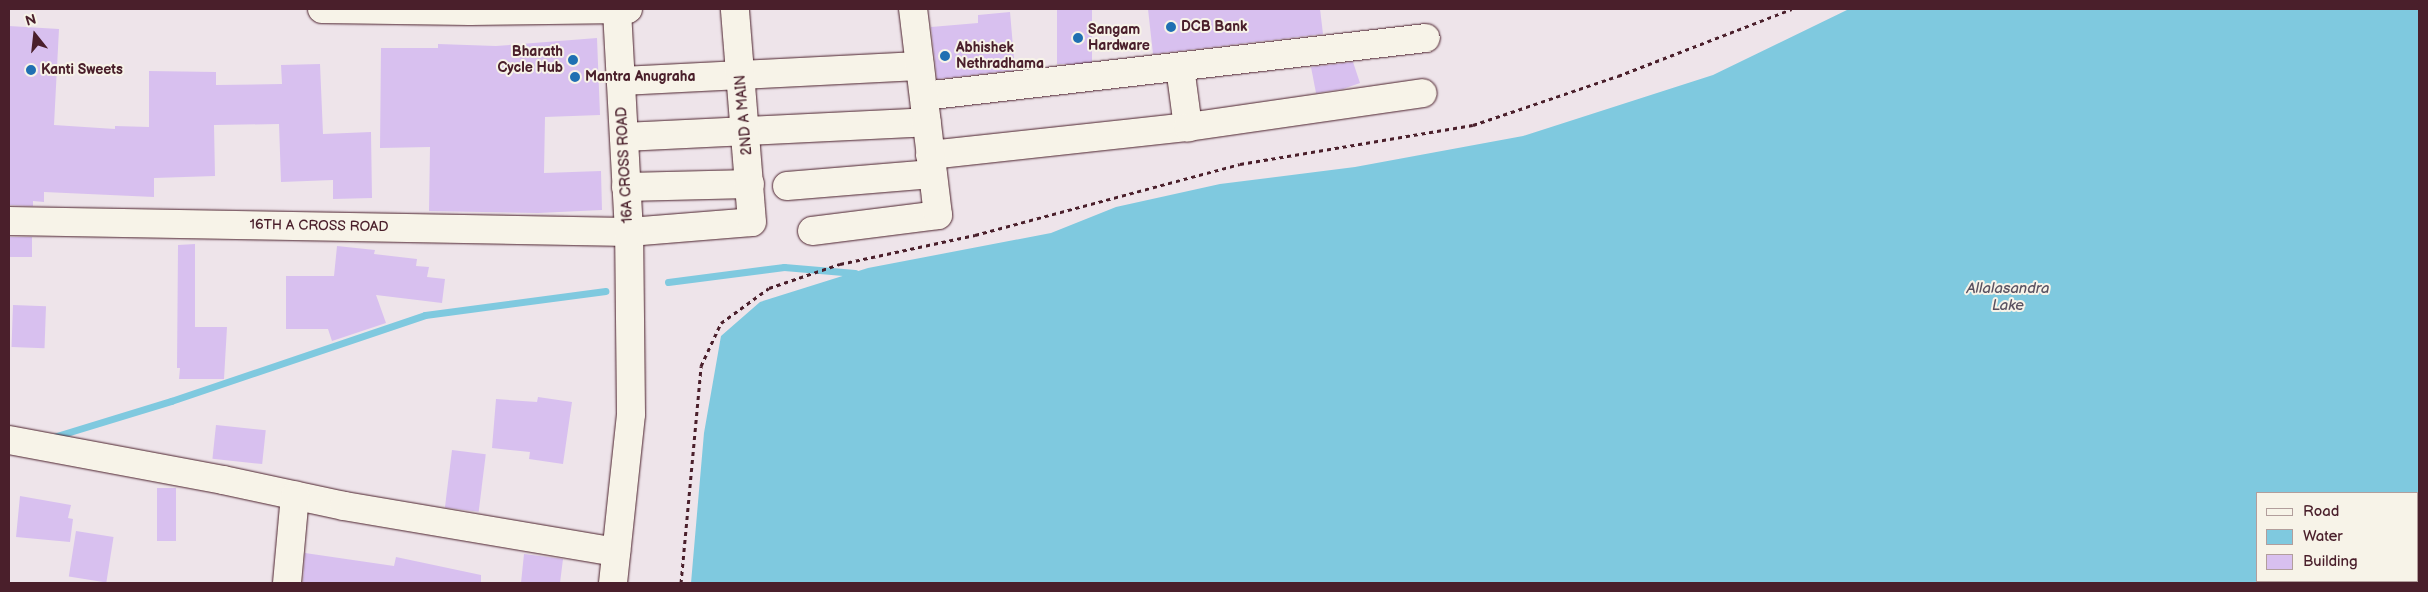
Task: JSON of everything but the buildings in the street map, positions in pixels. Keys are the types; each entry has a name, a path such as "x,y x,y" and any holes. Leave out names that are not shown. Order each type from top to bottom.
{"street":[{"path":"322,9 628,9"},
{"name":"16A CROSS ROAD","path":"613,583 631,414 629,232 617,9"},
{"name":"2ND A MAIN","path":"735,9 752,222"},
{"path":"812,232 938,215 914,9"},
{"path":"624,137 745,131 925,109 1180,67 1426,38"},
{"path":"621,81 920,66"},
{"path":"1180,67 1188,127"},
{"path":"787,186 1423,93"},
{"path":"626,187 750,184"},
{"name":"16TH A CROSS ROAD","path":"9,221 629,232 752,222"},
{"path":"9,440 344,506 616,552"},
{"path":"286,583 295,495"}],"path":[{"path":"681,583 701,366 721,323 769,288 840,264 975,235 1240,164 1473,125 1618,76 1792,9"}],"water":[{"name":"Allalasandra Lake","path":"1849,9 2419,9 2419,583 691,583 704,433 721,336 760,302 868,268 1051,233 1116,207 1220,184 1355,167 1523,136 1713,75"}],"waterway":[{"path":"668,282 784,267 855,273"},
{"path":"50,438 171,401 425,315 605,291"}],"place":[{"name":"DCB Bank","path":"1171,27"},
{"name":"Sangam Hardware","path":"1078,38"},
{"name":"Abhishek Nethradhama","path":"945,56"},
{"name":"Bharath Cycle Hub","path":"573,60"},
{"name":"Kanti Sweets","path":"31,70"},
{"name":"Mantra Anugraha","path":"575,77"}]}
